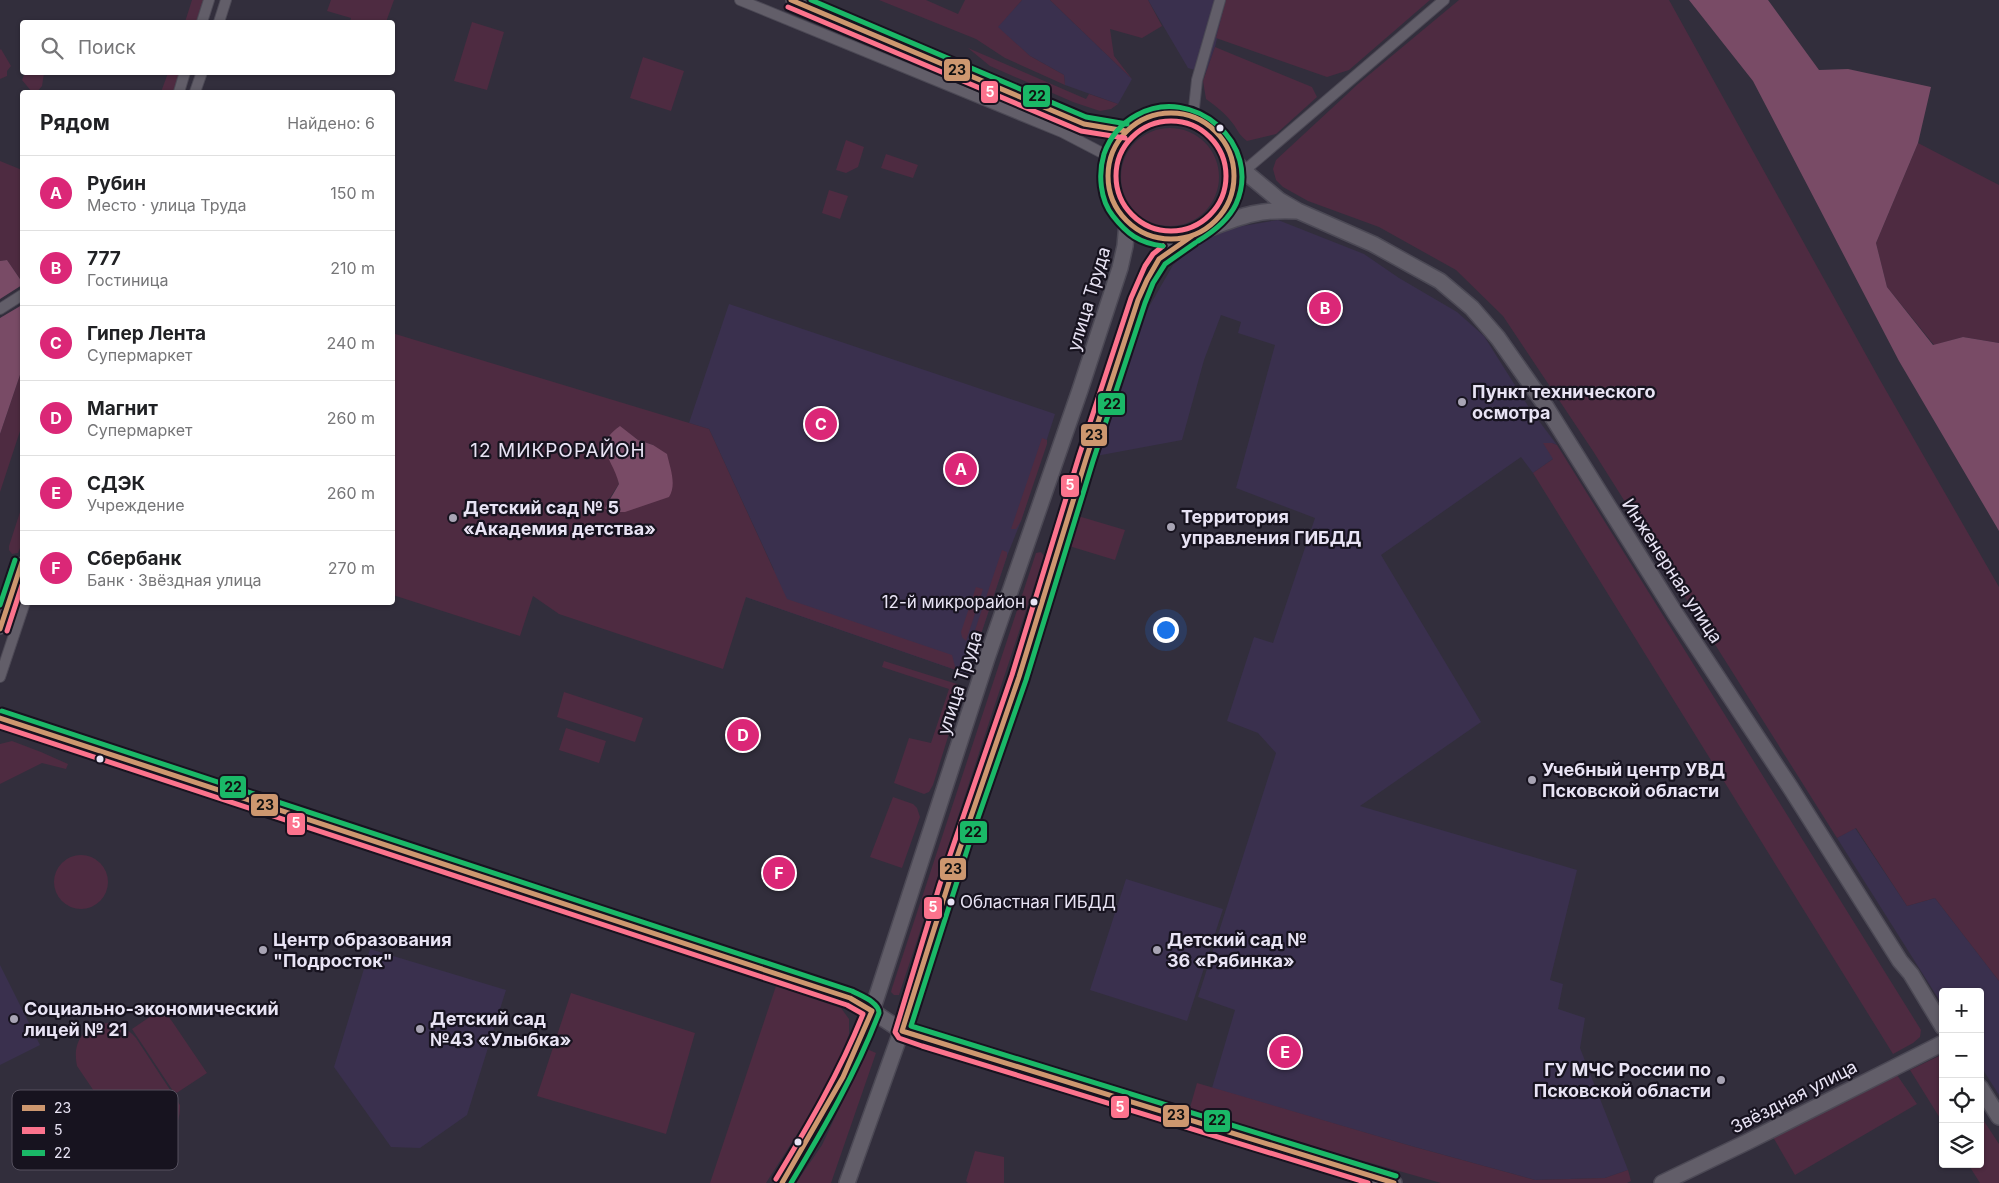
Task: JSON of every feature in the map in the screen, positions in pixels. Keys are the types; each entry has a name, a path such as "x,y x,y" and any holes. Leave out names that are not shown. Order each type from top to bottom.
{"main road":[{"name":"Инженерная улица","path":"1298,211 1275,210 1245,214 1175,240 1158,239 1141,233 1127,223 1114,206 1108,186 1107,171 1110,157 1116,143 1138,122 1166,113 1193,117 1206,124 1218,134 1231,158 1279,200 1298,211 1373,244 1440,281 1472,308 1498,338 1543,402 1670,605 1790,787 1939,1020"},
{"name":"Инженерная улица","path":"1198,233 1219,217 1230,199 1234,179 1231,158"},
{"name":"улица Труда","path":"782,1183 831,1099 861,1039 872,1011 1015,577 1120,268 1125,246 1127,223"},
{"path":"847,1183 902,1031 962,841 1026,655 1097,423 1144,288 1159,258 1198,233"},
{"path":"872,1011 902,1031 924,1040 1394,1183"},
{"name":"Звёздная улица","path":"1662,1183 1939,1045"},
{"path":"1984,1093 1999,1117"}],"street":[{"path":"203,20 209,0"},
{"path":"219,20 226,0"},
{"path":"740,0 1068,134 1110,157"},
{"path":"791,0 1084,124 1126,132"},
{"path":"1193,117 1197,80 1220,0"},
{"path":"1244,171 1335,91 1444,0"},
{"path":"179,90 184,75"},
{"path":"196,90 201,75"},
{"path":"0,309 20,296"},
{"path":"0,628 20,568"},
{"path":"0,676 24,605"},
{"path":"0,718 850,998 872,1011"}],"shaded area":[{"path":"192,0 204,0 197,20 186,20"},
{"path":"331,0 394,0 387,20 350,20 351,18 327,11"},
{"path":"879,0 926,0 958,14 965,0 1022,0 998,27 1030,56 1064,75 1065,85 1005,58 976,39"},
{"path":"1022,0 1050,0 1132,79 1118,104 1065,85 1064,75 1030,56 997,27"},
{"path":"1050,0 1148,0 1162,26 1142,38 1110,29 1114,56 1132,79"},
{"path":"1148,0 1226,0 1215,47 1206,73 1188,68"},
{"path":"1226,0 1430,0 1349,70 1327,77 1216,38"},
{"path":"1459,0 1669,0 1880,380 1999,587 1999,981 1935,898 1907,906 1856,828 1837,838 1593,451 1503,316 1456,270 1379,227 1308,201 1283,187 1276,180 1273,169 1276,160 1358,84"},
{"path":"1689,0 1768,0 1819,70 1848,69 1931,87 1918,143 1876,243 1887,287 1933,345 1963,337 1999,343 1999,531 1899,361 1753,81"},
{"path":"472,22 504,32 487,90 454,81"},
{"path":"1215,47 1312,87 1317,97 1276,134 1247,141 1224,114 1206,99 1203,81"},
{"path":"968,48 1086,99 1089,94 1118,104 1111,109 1100,111 1073,102 990,66"},
{"path":"0,50 11,66 7,71 7,76 0,79"},
{"path":"643,57 684,71 671,111 630,98"},
{"path":"24,75 44,75 42,86 39,90 30,90 22,80"},
{"path":"167,75 179,75 174,90 162,90"},
{"path":"1170,128 1189,132 1205,142 1215,158 1219,177 1215,196 1205,212 1189,222 1170,226 1151,222 1135,212 1125,196 1121,177 1125,158 1135,142 1151,132"},
{"path":"846,140 864,147 858,167 846,173 836,170"},
{"path":"1918,143 1999,185 1999,343 1963,337 1934,345 1887,287 1876,243"},
{"path":"886,154 918,165 913,178 881,168"},
{"path":"0,161 20,169 20,279 7,260 0,261"},
{"path":"829,190 848,196 840,219 822,213"},
{"path":"1278,220 1364,254 1399,278 1457,312 1484,336 1530,409 1557,445 1552,443 1553,459 1533,473 1521,457 1381,555 1481,722 1360,806 1577,870 1550,980 1563,984 1558,1009 1585,1018 1580,1048 1628,1170 1605,1178 1535,1180 1212,1088 1235,1010 1198,997 1276,753 1258,733 1227,721 1254,637 1273,643 1315,518 1236,488 1275,345 1238,333 1241,322 1221,315 1204,360 1182,440 1096,456 1142,319 1173,265 1202,240 1225,229"},
{"path":"7,260 20,279 20,286 0,299 0,261"},
{"path":"729,304 1055,414 1021,521 977,641 970,675 746,597 774,570 709,429 689,423"},
{"path":"20,306 20,375 0,434 0,318"},
{"path":"395,334 709,429 787,599 952,655 956,670 746,597 723,669 559,614 533,596 520,636 395,596","holes":["620,427 638,440 653,445 607,502 619,484 617,473"]},
{"path":"20,375 20,431 0,492 0,434"},
{"path":"620,426 638,440 653,445 667,454 672,476 672,487 669,497 625,512 608,512 605,508 619,484 606,447 611,433"},
{"path":"1042,438 1047,440 1047,444 1021,521 1016,529 1011,529"},
{"path":"1543,443 1557,445 1921,1030 1920,1037 1913,1043 1893,1054 1533,473 1553,459"},
{"path":"20,512 20,548 18,553 12,554 9,546"},
{"path":"1078,516 1125,530 1115,560 1069,546"},
{"path":"1002,550 1007,552 1007,556 981,634 977,641 971,642"},
{"path":"1041,552 1044,556 899,995 894,995 891,992 892,988 1036,553"},
{"path":"976,587 983,589 966,641 962,637 961,632"},
{"path":"884,661 957,684 961,690 933,785 929,792 924,794 894,783 909,738 931,743 949,689 882,667"},
{"path":"564,692 643,718 635,742 557,717"},
{"path":"566,728 606,741 599,763 559,750"},
{"path":"12,741 68,764 66,769 42,763 0,784 0,744"},
{"path":"893,797 913,804 917,808 920,817 902,868 870,857"},
{"path":"1855,828 1907,906 1935,898 1999,981 1999,1095 1984,1071 1984,988 1939,988 1939,1000 1837,838"},
{"path":"76,855 86,855 96,859 104,867 108,882 104,897 96,905 86,909 76,909 66,905 58,897 54,887 54,877 58,867 66,859"},
{"name":"Детский сад № 36 «Рябинка»","path":"1126,879 1223,909 1187,1021 1090,990"},
{"name":"Детский сад №43 «Улыбка»","path":"370,949 506,990 467,1115 420,1148 391,1147 334,1067"},
{"name":"Социально-экономический лицей № 21","path":"0,965 40,1045 0,1065"},
{"path":"776,986 841,1008 849,1019 849,1034 831,1081 766,1183 710,1183"},
{"path":"571,993 695,1033 666,1134 537,1096"},
{"path":"163,1008 207,1073 178,1092 178,1090 172,1090 132,1029"},
{"path":"107,1023 116,1025 130,1032 136,1038 170,1090 93,1090 77,1066 76,1050 81,1037 91,1028"},
{"path":"867,1049 876,1053 831,1183 796,1183 822,1145"},
{"path":"1939,1056 1939,1117 1910,1070"},
{"path":"1897,1075 1917,1104 1795,1175 1773,1137"},
{"path":"1197,1083 1411,1146 1535,1180 1605,1178 1628,1170 1631,1181 1627,1183 1441,1183 1189,1111"},
{"path":"178,1102 180,1105 178,1120"},
{"path":"1984,1121 1999,1144 1999,1183 1980,1183 1971,1168 1984,1168"},
{"path":"975,1151 1004,1157 1004,1183 968,1183 966,1181"}],"transit line":[{"name":"23","path":"791,0 1084,124 1126,131"},
{"name":"22","path":"811,0 1086,117 1127,124"},
{"name":"5","path":"788,7 1081,131 1125,138"},
{"name":"22","path":"1163,246 1147,243 1129,233 1109,210 1101,186 1104,154 1116,132 1137,115 1158,107 1180,107 1200,114 1218,125 1231,141 1240,160 1242,182 1233,210 1220,226 1198,241"},
{"name":"23","path":"1171,113 1195,118 1215,132 1229,152 1234,176 1229,200 1215,220 1195,234 1171,239 1147,234 1127,220 1113,200 1108,176 1113,152 1127,132 1147,118 1171,113"},
{"name":"5","path":"1171,121 1192,125 1210,137 1222,155 1226,176 1222,197 1210,215 1192,227 1171,231 1150,227 1132,215 1120,197 1116,176 1120,155 1132,137 1150,125 1171,121"},
{"name":"23","path":"1192,236 1159,259 1138,300 1086,459 1019,677 955,863 902,1031 1394,1183"},
{"name":"22","path":"1195,243 1165,264 1153,283 1145,303 1093,461 1026,680 970,841 911,1026 1396,1176"},
{"name":"5","path":"1163,246 1153,254 1145,266 1131,298 1079,456 1012,675 940,884 895,1032 899,1038 922,1046 1368,1183"},
{"name":"22","path":"0,605 15,560"},
{"name":"23","path":"0,629 20,568"},
{"name":"5","path":"7,631 20,591"},
{"name":"22","path":"2,711 852,991 869,1000 876,1006 879,1013 870,1035 839,1100 791,1183"},
{"name":"23","path":"0,718 850,998 872,1011 843,1077 782,1183"},
{"name":"5","path":"0,726 847,1005 863,1014 834,1078 776,1179"}],"place":[{"name":"777","path":"1325,308"},
{"name":"Пункт технического осмотра","path":"1462,402"},
{"name":"Гипер Лента","path":"821,424"},
{"name":"Рубин","path":"961,469"},
{"name":"Детский сад № 5 «Академия детства»","path":"453,518"},
{"name":"Территория управления ГИБДД","path":"1171,527"},
{"name":"12-й микрорайон","path":"1034,602"},
{"name":"Магнит","path":"743,735"},
{"name":"Учебный центр УВД Псковской области","path":"1532,780"},
{"name":"Сбербанк","path":"779,873"},
{"name":"Областная ГИБДД","path":"951,902"},
{"name":"Центр образования \"Подросток\"","path":"263,950"},
{"name":"Детский сад № 36 «Рябинка»","path":"1157,950"},
{"name":"Социально-экономический лицей № 21","path":"14,1019"},
{"name":"Детский сад №43 «Улыбка»","path":"420,1029"},
{"name":"СДЭК","path":"1285,1052"},
{"name":"ГУ МЧС России по Псковской области","path":"1721,1080"}],"district":[{"name":"12 МИКРОРАЙОН","path":"558,450"}]}
